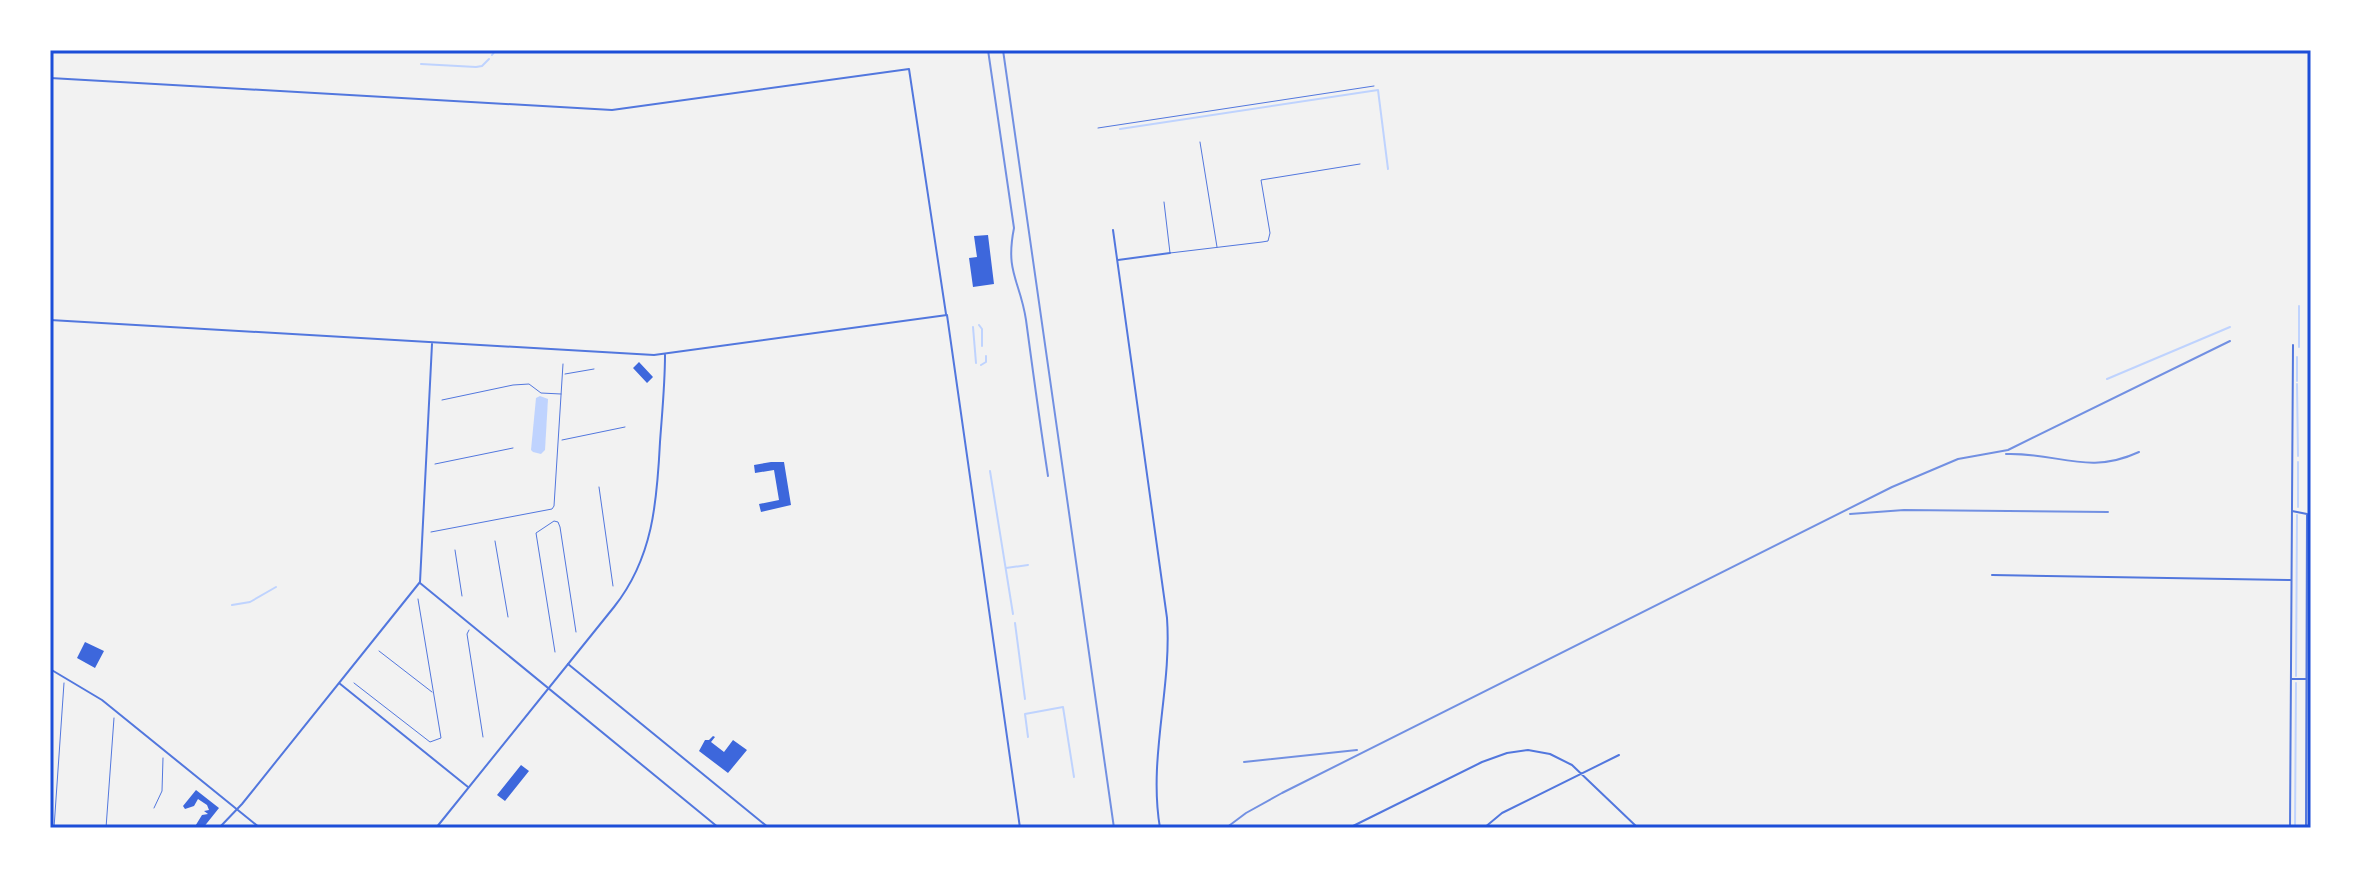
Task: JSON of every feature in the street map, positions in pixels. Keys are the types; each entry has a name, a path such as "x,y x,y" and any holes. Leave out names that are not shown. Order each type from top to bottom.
{"street":[{"path":"50,78 612,110 909,69 1020,828"},
{"path":"1113,230 1167,618 1169,644 1157,787 1160,828"},
{"path":"1117,261 1170,253"},
{"path":"50,320 665,354 947,315"},
{"path":"219,828 420,582 432,343"},
{"path":"2290,828 2293,345"},
{"path":"436,828 623,596 649,542 657,495 665,354"},
{"path":"2292,511 2307,514 2306,828"},
{"path":"1992,575 2291,580"},
{"path":"420,582 719,828"},
{"path":"568,664 769,828"},
{"path":"50,669 102,700 260,828"},
{"path":"2291,679 2307,679"},
{"path":"339,683 469,787"},
{"path":"1349,828 1482,762 1507,753 1538,751 1562,759 1583,774 1638,828"},
{"path":"1484,828 1494,818 1619,755"}],"lane":[{"path":"1098,128 1374,86"},
{"path":"1200,142 1217,248"},
{"path":"1164,202 1170,253 1268,241 1270,233 1261,180 1360,164"},
{"path":"431,532 552,509 555,504 560,440 563,364"},
{"path":"563,375 594,369"},
{"path":"442,400 529,384 541,393 561,394"},
{"path":"560,440 625,427"},
{"path":"435,464 513,448"},
{"path":"599,487 613,586"},
{"path":"555,652 536,533 554,521 558,522 576,632"},
{"path":"495,541 508,617"},
{"path":"455,550 462,596"},
{"path":"354,683 430,742 441,738 418,599"},
{"path":"469,630 467,634 483,737"},
{"path":"379,651 434,694"},
{"path":"54,828 64,683"},
{"path":"106,828 114,718"},
{"path":"154,808 162,791 163,758"}],"water":[{"path":"536,398 548,399 545,450 541,454 531,450"}],"building":[{"path":"988,235 994,284 973,287 969,258 977,257 974,236"},
{"path":"639,362 653,377 647,383 633,368"},
{"path":"784,462 791,505 761,512 759,504 779,500 774,470 755,473 754,465"},
{"path":"85,642 104,651 95,668 77,658"},
{"path":"713,736 711,742 724,752 733,740 747,750 728,773 699,751 705,740"},
{"path":"521,765 529,771 505,801 497,795"},
{"path":"196,790 219,808 203,828 194,828 202,815 208,814 204,811 209,810 207,805 198,799 194,806 185,809 183,806"}],"waterway":[{"path":"52,50 67,51"},
{"path":"492,55 496,50"},
{"path":"421,64 476,67 489,59"},
{"path":"1120,129 1378,90 1388,169"},
{"path":"2299,306 2299,347"},
{"path":"979,325 982,329 982,346"},
{"path":"973,327 976,363"},
{"path":"2107,379 2230,327"},
{"path":"981,365 986,362 986,356"},
{"path":"2297,357 2297,381"},
{"path":"2297,384 2298,456"},
{"path":"2298,462 2298,507"},
{"path":"990,471 1013,614"},
{"path":"2296,676 2297,515"},
{"path":"1006,568 1028,565"},
{"path":"232,605 250,602 276,587"},
{"path":"1015,623 1025,699"},
{"path":"2295,828 2296,683"},
{"path":"1028,737 1025,714 1063,707 1074,777"}],"railway":[{"path":"988,50 1014,228 1012,266 1026,320 1048,476"},
{"path":"1003,50 1114,828"},
{"path":"1226,828 1282,793 1892,487 1958,459 2008,450 2230,341"},
{"path":"2006,454 2088,463 2120,459 2139,452"},
{"path":"1850,514 1904,510 2108,512"},
{"path":"1244,762 1357,750"}]}
